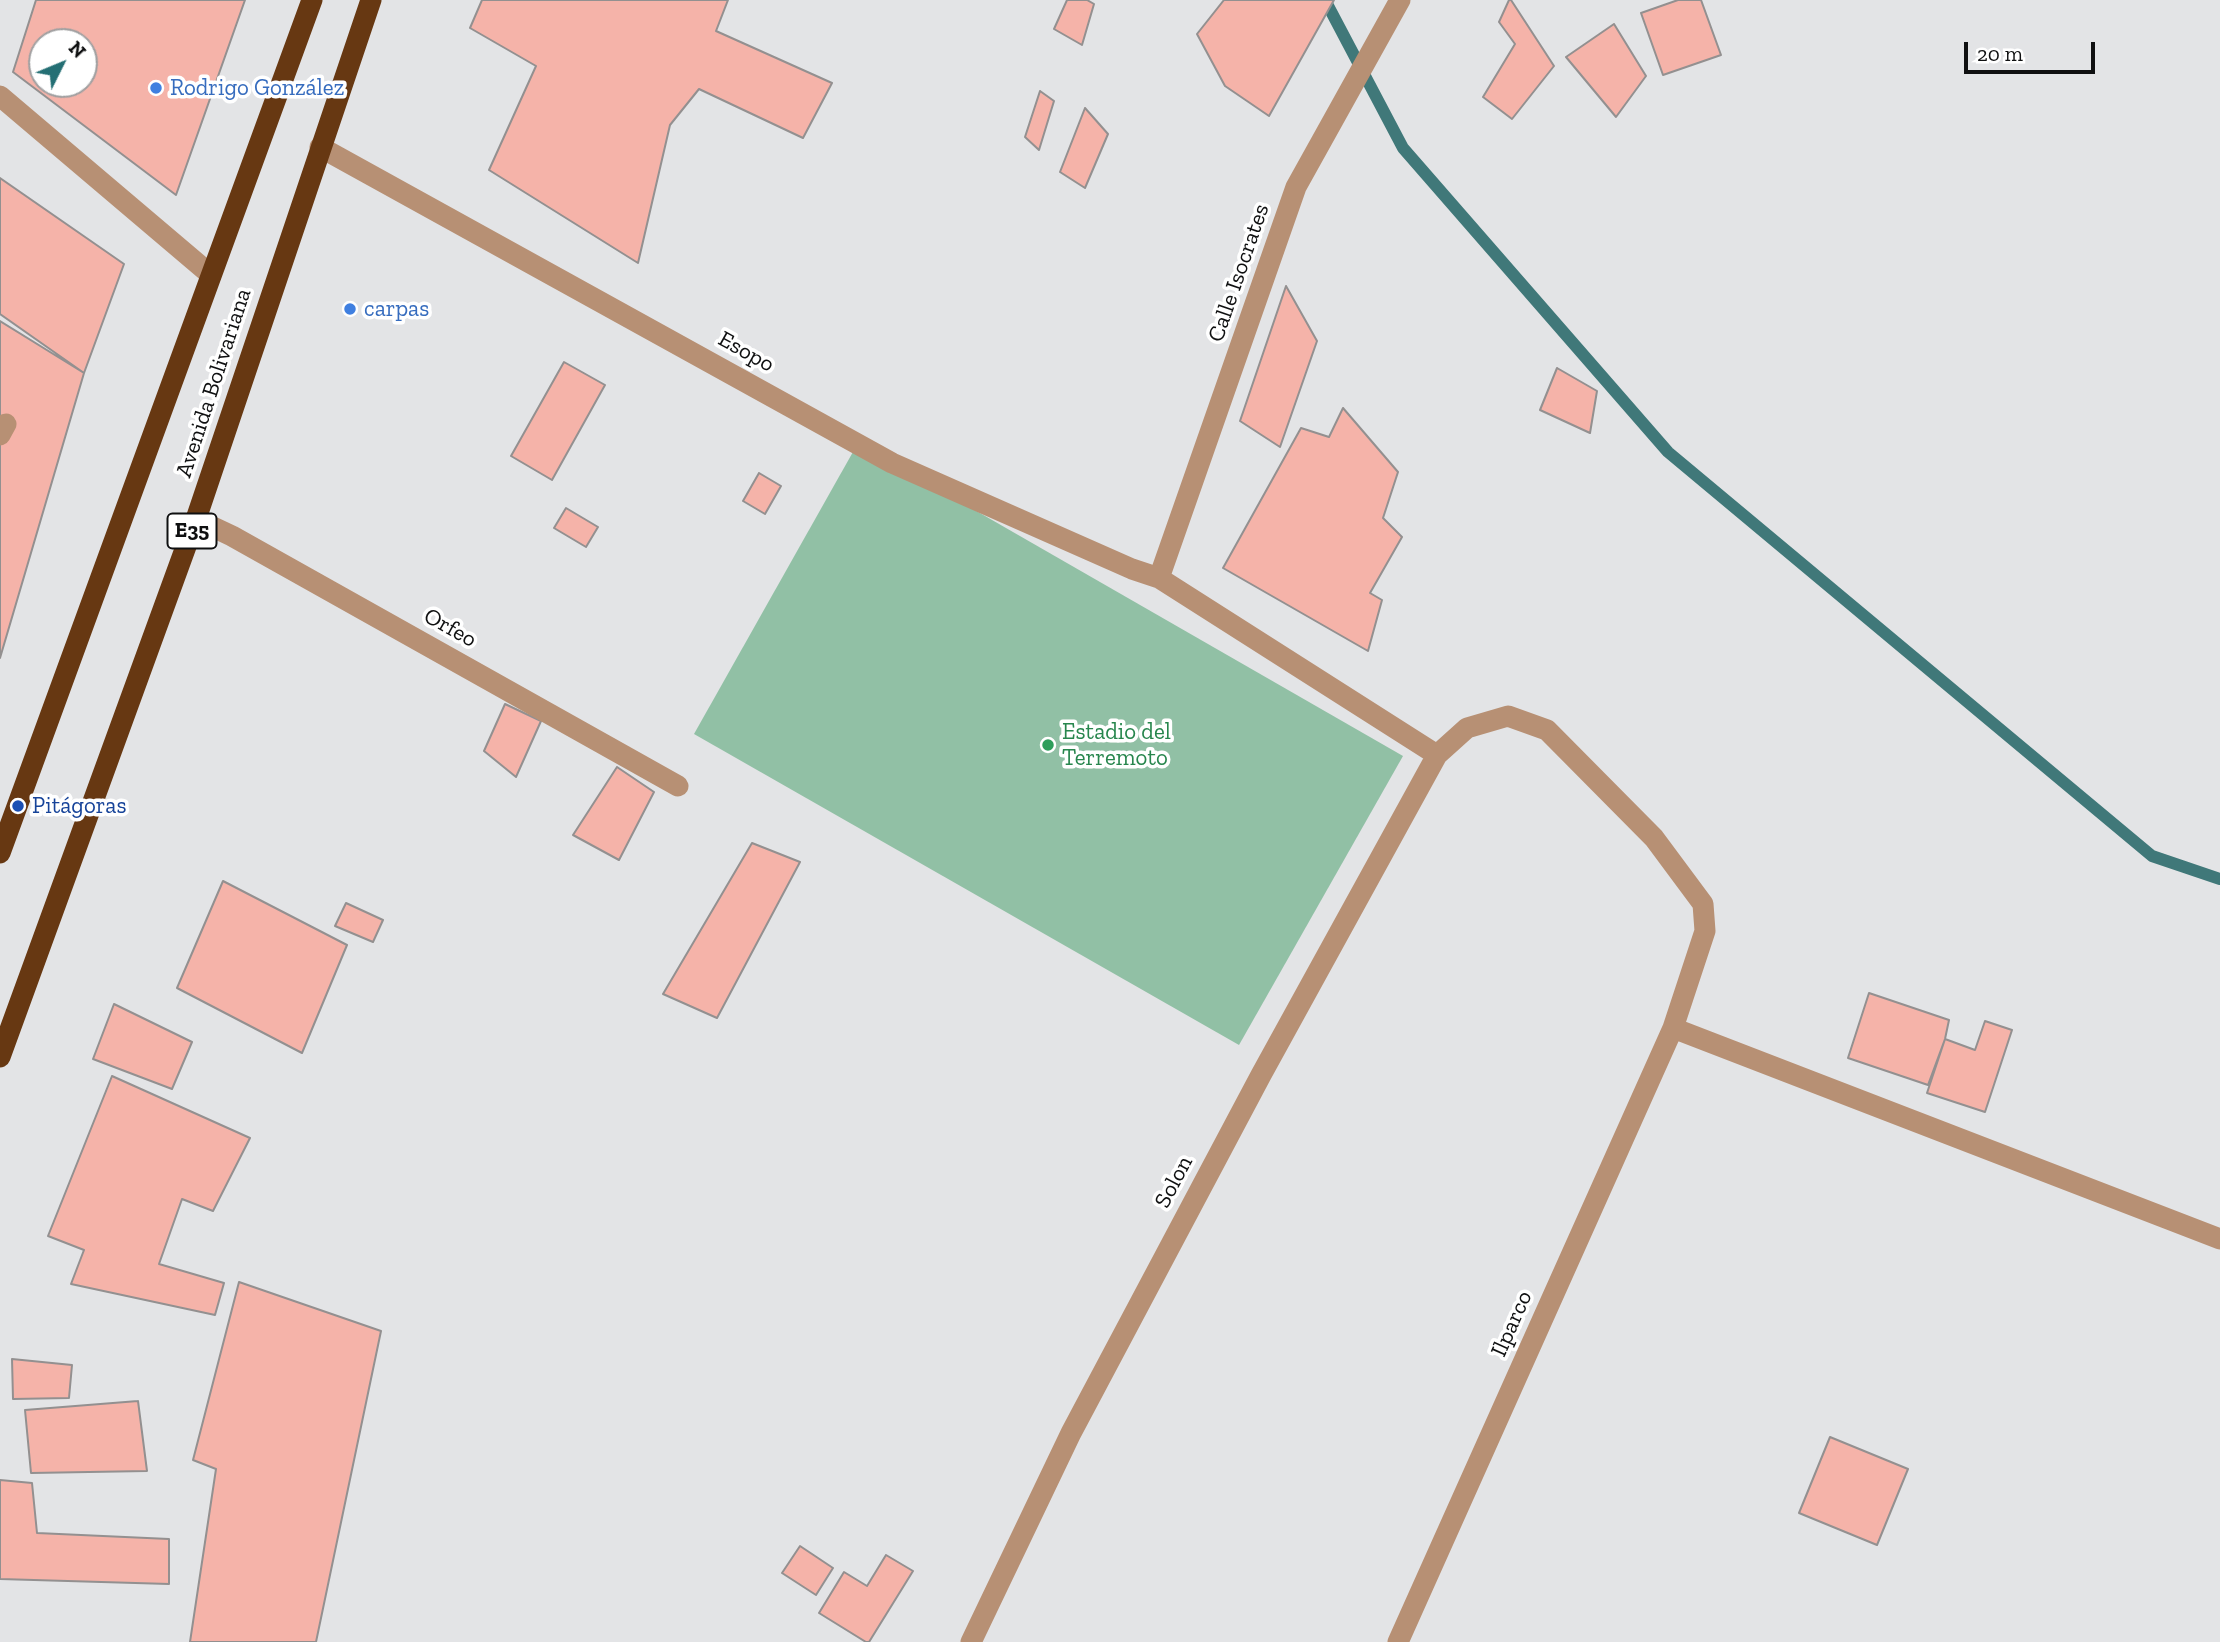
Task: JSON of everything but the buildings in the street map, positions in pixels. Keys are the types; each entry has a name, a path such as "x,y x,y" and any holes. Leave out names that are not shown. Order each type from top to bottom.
{"highway":[{"name":"Avenida Bolivariana","path":"0,853 312,0"},
{"name":"Avenida Bolivariana","path":"0,1057 196,519 371,0"}],"street":[{"name":"Calle Isocrates","path":"1159,578 1296,187 1400,0"},
{"path":"0,96 211,275"},
{"name":"Esopo","path":"320,146 892,463 1132,569 1159,578 1437,755"},
{"name":"Orfeo","path":"196,519 232,536 678,786"},
{"name":"Solon","path":"971,1642 1071,1433 1261,1075 1437,755 1467,728 1508,716 1547,730 1654,838 1703,904 1705,931 1673,1028"},
{"path":"1673,1028 2220,1239"},
{"name":"Ilparco","path":"1398,1642 1673,1028"}],"green space":[{"name":"Estadio del Terremoto","path":"858,443 1403,756 1239,1045 694,734"}],"waterway":[{"path":"1325,0 1403,148 1668,452 2152,856 2220,879"}],"place":[{"name":"Rodrigo González","path":"156,88"},
{"name":"carpas","path":"350,309"},
{"name":"Estadio del Terremoto","path":"1048,745"},
{"name":"Pitágoras","path":"18,806"}]}
